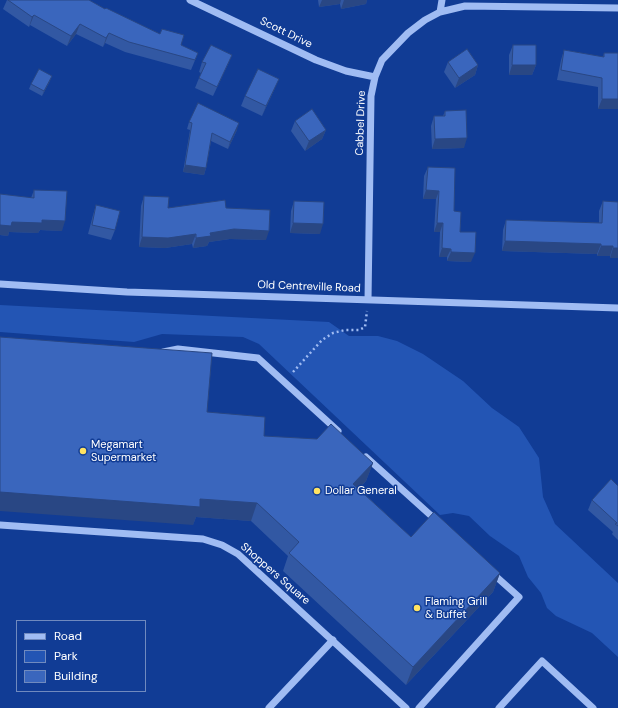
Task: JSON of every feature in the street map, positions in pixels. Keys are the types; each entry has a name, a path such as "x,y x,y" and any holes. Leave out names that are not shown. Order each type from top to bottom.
{"street":[{"name":"Scott Drive","path":"190,0 316,60 346,71 375,77"},
{"path":"440,12 442,0"},
{"name":"Cabbel Drive","path":"368,300 372,96 375,77 382,60 408,33 440,12 465,6 618,8"},
{"name":"Old Centreville Road","path":"0,284 127,292 618,308"},
{"path":"157,353 178,349 258,358 343,436"},
{"path":"361,452 443,527"},
{"name":"Shoppers Square","path":"0,525 203,539 222,545 238,554 406,708"},
{"path":"418,708 519,598 484,565"},
{"path":"269,708 332,640"},
{"path":"499,708 542,661 589,707"}],"path":[{"path":"284,382 322,340 333,333 345,330 359,330 365,327 368,300"}],"green space":[{"path":"0,305 329,322 349,336 378,336 397,341 423,354 463,381 492,408 519,427 539,458 543,497 555,524 618,583 618,657 592,633 556,616 547,608 541,593 528,577 519,556 490,536 469,516 453,513 440,515 259,344 243,337 162,334 134,342 0,332"}],"building":[{"path":"8,0 89,0 105,9 106,8 160,34 162,29 184,35 181,45 198,53 195,60 129,42 109,33 106,38 80,24 71,36 34,15 32,17"},
{"path":"211,45 232,55 217,87 199,78 206,63 202,62"},
{"path":"513,45 536,45 536,65 512,65"},
{"path":"467,49 478,65 459,78 448,62"},
{"path":"564,50 604,57 604,53 618,53 618,99 602,99 602,78 561,70"},
{"path":"39,69 52,76 44,91 31,84"},
{"path":"258,69 279,79 266,106 245,96"},
{"path":"198,103 239,123 230,142 212,133 206,168 185,165 192,123 189,122"},
{"path":"312,109 326,130 309,141 295,121"},
{"path":"466,110 467,138 435,139 434,116 445,116 445,111"},
{"path":"428,167 455,168 454,211 461,212 460,232 476,232 475,253 451,252 451,249 442,248 443,223 437,223 439,191 426,190"},
{"path":"34,190 67,191 65,221 42,220 42,223 12,222 11,226 0,225 0,194 34,198"},
{"path":"144,196 169,197 168,208 225,200 226,208 270,210 269,231 234,229 210,233 211,236 196,238 196,234 168,238 142,237"},
{"path":"294,201 324,202 323,224 293,223"},
{"path":"603,201 618,202 618,248 613,248 613,246 601,246 601,244 505,241 506,220 602,223"},
{"path":"96,205 120,211 115,230 92,225"},
{"path":"0,337 212,353 207,412 265,417 264,436 317,439 331,424 373,463 353,484 411,537 434,512 500,573 413,667 289,553 299,542 257,503 200,499 200,507 0,492"},
{"path":"611,479 618,486 618,526 615,524 617,523 592,500"}],"place":[{"name":"Megamart Supermarket","path":"83,451"},
{"name":"Dollar General","path":"317,491"},
{"name":"Flaming Grill & Buffet","path":"417,608"}]}
